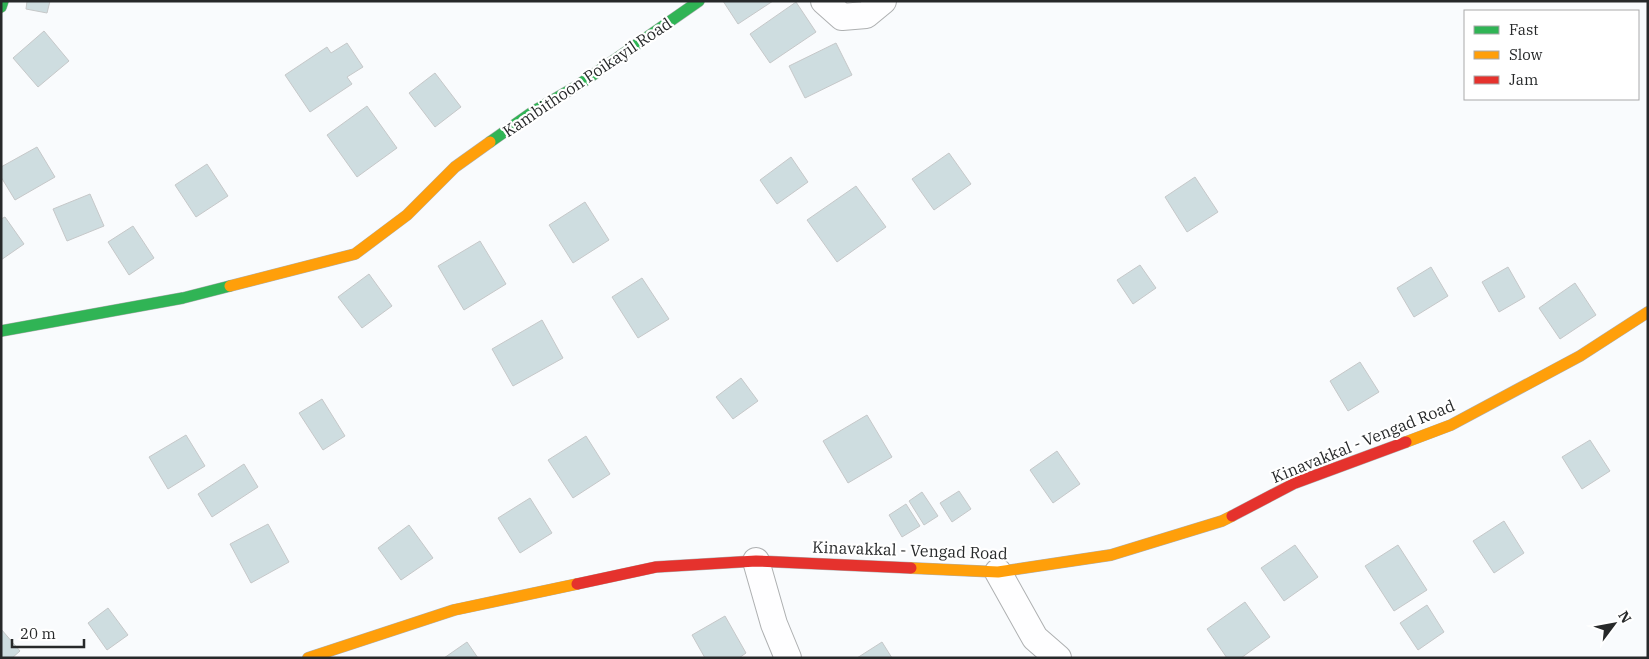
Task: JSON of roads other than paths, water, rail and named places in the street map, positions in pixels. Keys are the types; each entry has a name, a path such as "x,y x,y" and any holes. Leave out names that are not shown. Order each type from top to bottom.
{"main road":[{"path":"1,7 3,1"},
{"name":"Kambithoon Poikayil Road","path":"1,331 183,298 355,254 407,216 455,167 534,111 577,86 699,1"},
{"name":"Kinavakkal - Vengad Road","path":"308,658 454,610 656,567 756,562 998,572 1111,555 1222,521 1295,483 1451,425 1580,356 1648,312"}],"street":[{"path":"824,1 842,17 866,15 883,1"},
{"path":"756,562 774,624 788,658"},
{"path":"998,572 1035,638 1058,658"}]}
